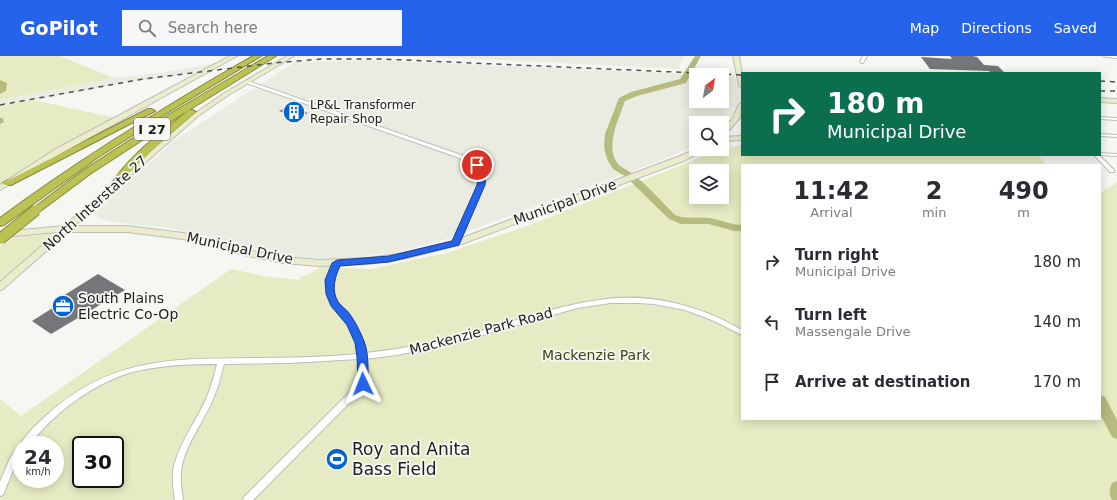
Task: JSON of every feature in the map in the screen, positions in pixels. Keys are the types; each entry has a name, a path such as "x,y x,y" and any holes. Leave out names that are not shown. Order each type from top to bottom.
{"highway":[{"name":"I 27","path":"0,223 104,148 171,106 258,56"},
{"path":"115,186 123,174 179,121 274,56"},
{"name":"I 27","path":"0,239 87,172 173,116 274,56"},
{"path":"8,183 215,80"}],"main road":[{"path":"0,188 57,152 234,56"},
{"name":"North Interstate 27","path":"0,286 196,115 210,104 291,56"},
{"path":"736,56 741,81"},
{"path":"1101,100 1117,101"},
{"path":"729,127 736,119 741,106"},
{"path":"729,139 741,138"},
{"name":"Municipal Drive","path":"0,235 67,228 103,228 147,231 183,236 248,253 283,260 337,263 389,259 456,243 689,155"},
{"path":"86,210 89,222 103,228"},
{"path":"45,247 70,234 87,228"}],"street":[{"path":"862,62 865,56"},
{"path":"1106,56 1117,57"},
{"path":"247,82 459,156 477,165 483,175 481,185 456,243"},
{"path":"1101,118 1117,119"},
{"path":"1101,135 1117,136"},
{"path":"1101,154 1117,155"},
{"path":"1097,156 1112,172"},
{"path":"247,500 363,384 362,357 360,343 356,332 346,316 334,303 330,294 330,280 337,263"},
{"name":"Mackenzie Park Road","path":"32,436 46,420 81,393 115,376 138,369 165,364 221,361 325,360 398,352 447,342 574,306 613,300 655,302 689,309 715,318 741,332"},
{"path":"179,500 176,476 182,453 213,391 221,361"},
{"path":"0,492 12,463"}],"shaded area":[{"path":"387,56 684,56 679,69"},
{"path":"371,60 689,74 689,108 729,108 729,76 735,76 739,97 735,112 729,120 729,116 689,116 689,148 660,161 441,241 397,252 345,259 301,258 168,228 111,222 98,218 96,212 172,142 295,62"},
{"path":"217,63 200,72 120,84 0,107 0,100 114,78 168,72"}],"green space":[{"path":"0,56 60,56 114,78 0,100"},
{"path":"33,100 116,118 0,184 0,107"},
{"name":"Mackenzie Park","path":"741,145 741,156 1039,156 1045,164 741,164 741,420 1101,420 1101,192 1117,182 1117,500 0,500 0,399 21,416 231,269 264,276 299,280 301,276 307,275 321,267 371,269 446,253 527,226 704,156 729,156 729,148"},
{"path":"51,234 55,235 0,283 0,246 9,238"}],"building":[{"path":"950,56 977,57 984,65 998,66 1004,72 930,69 921,57 952,59"},
{"name":"LP&L Transformer Repair Shop","path":"290,106 308,113 298,118 279,111"},
{"name":"South Plains Electric Co-Op","path":"98,274 125,290 51,334 32,321 59,304 55,301"}],"waterway":[{"path":"698,56 683,81 634,94 622,100 609,134 608,147 611,159 616,167 629,175 672,217 681,221 709,221 734,228 741,228"},
{"path":"0,82 3,83 2,91 0,92"},
{"path":"1101,403 1117,433"},
{"path":"1117,488 1117,495"}],"railway":[{"path":"0,105 143,79 274,63 321,59 382,59 741,75"},
{"path":"1101,81 1117,82"},
{"path":"1101,91 1117,91"}],"place":[{"name":"LP&L Transformer Repair Shop","path":"294,112"},
{"name":"South Plains Electric Co-Op","path":"63,306"},
{"name":"Roy and Anita Bass Field","path":"337,459"}],"route":[{"path":"363,384 362,357 360,343 356,332 346,316 334,303 330,294 330,280 337,263 389,259 456,243 481,185 483,175 477,165"}]}
